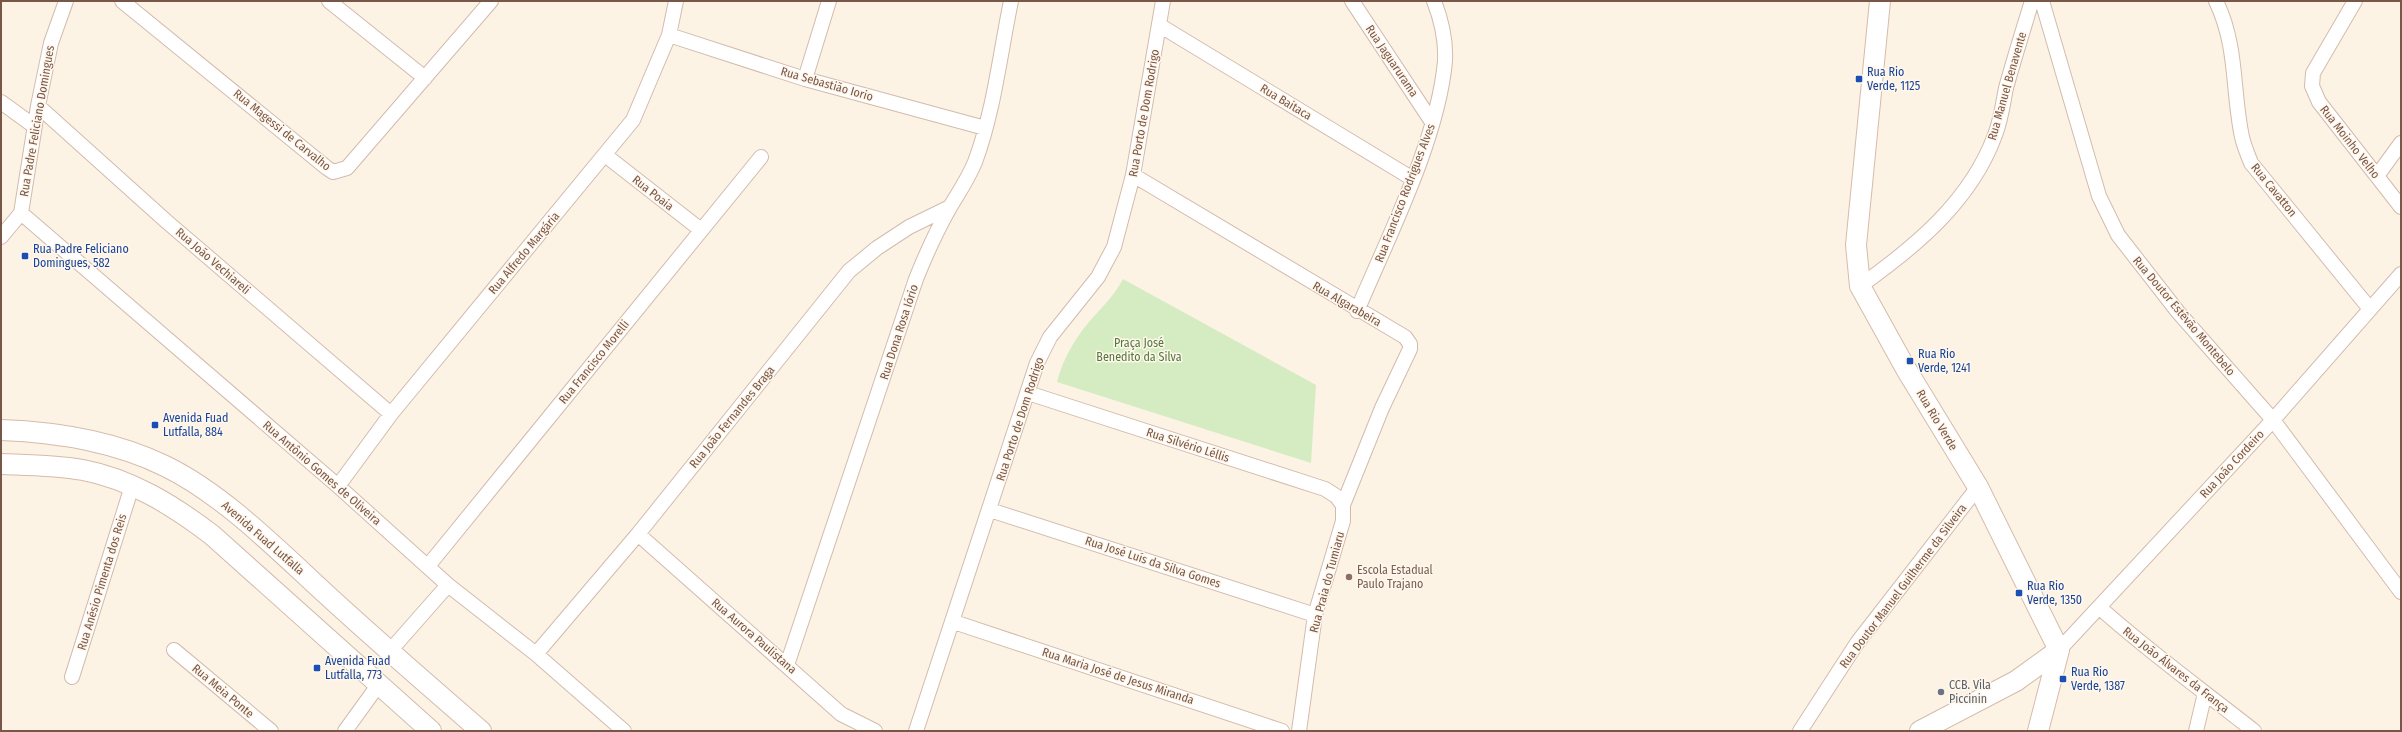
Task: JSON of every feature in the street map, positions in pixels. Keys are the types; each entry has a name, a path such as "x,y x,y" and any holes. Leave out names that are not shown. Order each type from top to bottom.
{"main road":[{"name":"Rua Rio Verde","path":"1880,1 1856,245 1860,286 1906,369 1978,487 2060,650"},
{"name":"Avenida Fuad Lutfalla","path":"1,430 29,431 90,439 128,450 165,466 202,487 280,552 389,652 481,731"},
{"path":"1,464 84,470 132,486 179,510 212,535 431,731"},
{"path":"1920,731 2016,681 2060,650"},
{"path":"2038,731 2060,650"}],"street":[{"name":"Rua Magessi de Carvalho","path":"122,1 327,168 334,172 347,168 491,1"},
{"path":"329,1 425,78"},
{"name":"Rua Alfredo Margária","path":"338,486 391,414 633,120 670,35 676,1"},
{"path":"805,79 829,1"},
{"name":"Rua Dona Rosa Iório","path":"788,665 916,279 928,249 950,207 966,184 985,128 1010,1"},
{"name":"Rua Porto de Dom Rodrigo","path":"916,731 954,622 1037,363 1050,337 1098,277 1114,247 1133,175 1163,1"},
{"name":"Rua Jaguarurama","path":"1352,1 1432,122"},
{"name":"Rua Francisco Rodrigues Alves","path":"1357,311 1413,179 1432,122 1445,60 1443,33 1434,1"},
{"name":"Rua Manuel Benavente","path":"1860,286 1896,260 1933,229 1976,175 1996,135 2007,87 2032,1"},
{"name":"Rua Doutor Estêvão Montebelo","path":"2042,1 2100,196 2118,235 2178,312 2272,420 2401,592"},
{"name":"Rua Cavatton","path":"2216,1 2223,15 2232,50 2242,138 2251,163 2370,310"},
{"name":"Rua Moinho Velho","path":"2355,1 2313,73 2312,86 2319,102 2401,207"},
{"name":"Rua Padre Feliciano Domingues","path":"1,237 21,213 38,106 51,43 64,2"},
{"name":"Rua Baitaca","path":"1159,25 1413,179"},
{"name":"Rua Sebastião Iorio","path":"670,35 805,79 985,128"},
{"path":"1,102 34,126"},
{"name":"Rua João Vechiareli","path":"38,106 166,221 391,414"},
{"path":"2377,176 2401,143"},
{"name":"Rua Poaia","path":"605,155 701,230"},
{"name":"Rua Francisco Morelli","path":"428,566 761,157"},
{"name":"Rua Algarabeira","path":"1133,175 1357,311 1405,338 1410,344 1410,349 1343,505"},
{"name":"Rua João Fernandes Braga","path":"536,654 638,534 849,271 877,248 909,227 950,207"},
{"name":"Rua Antônio Gomes de Oliveira","path":"21,213 338,486 448,585 536,654 624,731"},
{"name":"Rua João Cordeiro","path":"2060,650 2272,420 2401,274"},
{"name":"Rua Silvério Léllis","path":"1028,393 1325,489 1336,496 1343,505"},
{"name":"Rua Anésio Pimenta dos Reis","path":"72,677 132,486"},
{"name":"Rua Doutor Manuel Guilherme da Silveira","path":"1804,730 1857,643 1978,487"},
{"name":"Rua Praia do Tumiaru","path":"1299,731 1315,615 1343,521 1343,505"},
{"name":"Rua José Luís da Silva Gomes","path":"990,510 1315,615"},
{"name":"Rua Aurora Paulistana","path":"638,534 842,714 875,731"},
{"path":"389,652 448,585"},
{"name":"Rua João Álvares da França","path":"2099,607 2134,639 2254,731"},
{"name":"Rua Maria José de Jesus Miranda","path":"954,622 1282,731"},
{"name":"Rua Meia Ponte","path":"174,650 271,731"},
{"path":"345,731 379,684"},
{"path":"2196,731 2205,693"}],"green space":[{"name":"Praça José Benedito da Silva","path":"1123,279 1316,385 1311,463 1057,382 1062,366 1074,342"}],"place":[{"name":"Rua Rio Verde, 1125","path":"1859,79"},
{"name":"Rua Padre Feliciano Domingues, 582","path":"25,256"},
{"name":"Rua Rio Verde, 1241","path":"1910,361"},
{"name":"Avenida Fuad Lutfalla, 884","path":"155,425"},
{"name":"Escola Estadual Paulo Trajano","path":"1349,577"},
{"name":"Rua Rio Verde, 1350","path":"2019,593"},
{"name":"Avenida Fuad Lutfalla, 773","path":"317,668"},
{"name":"Rua Rio Verde, 1387","path":"2063,679"},
{"name":"CCB. Vila Piccinin","path":"1941,692"}]}
